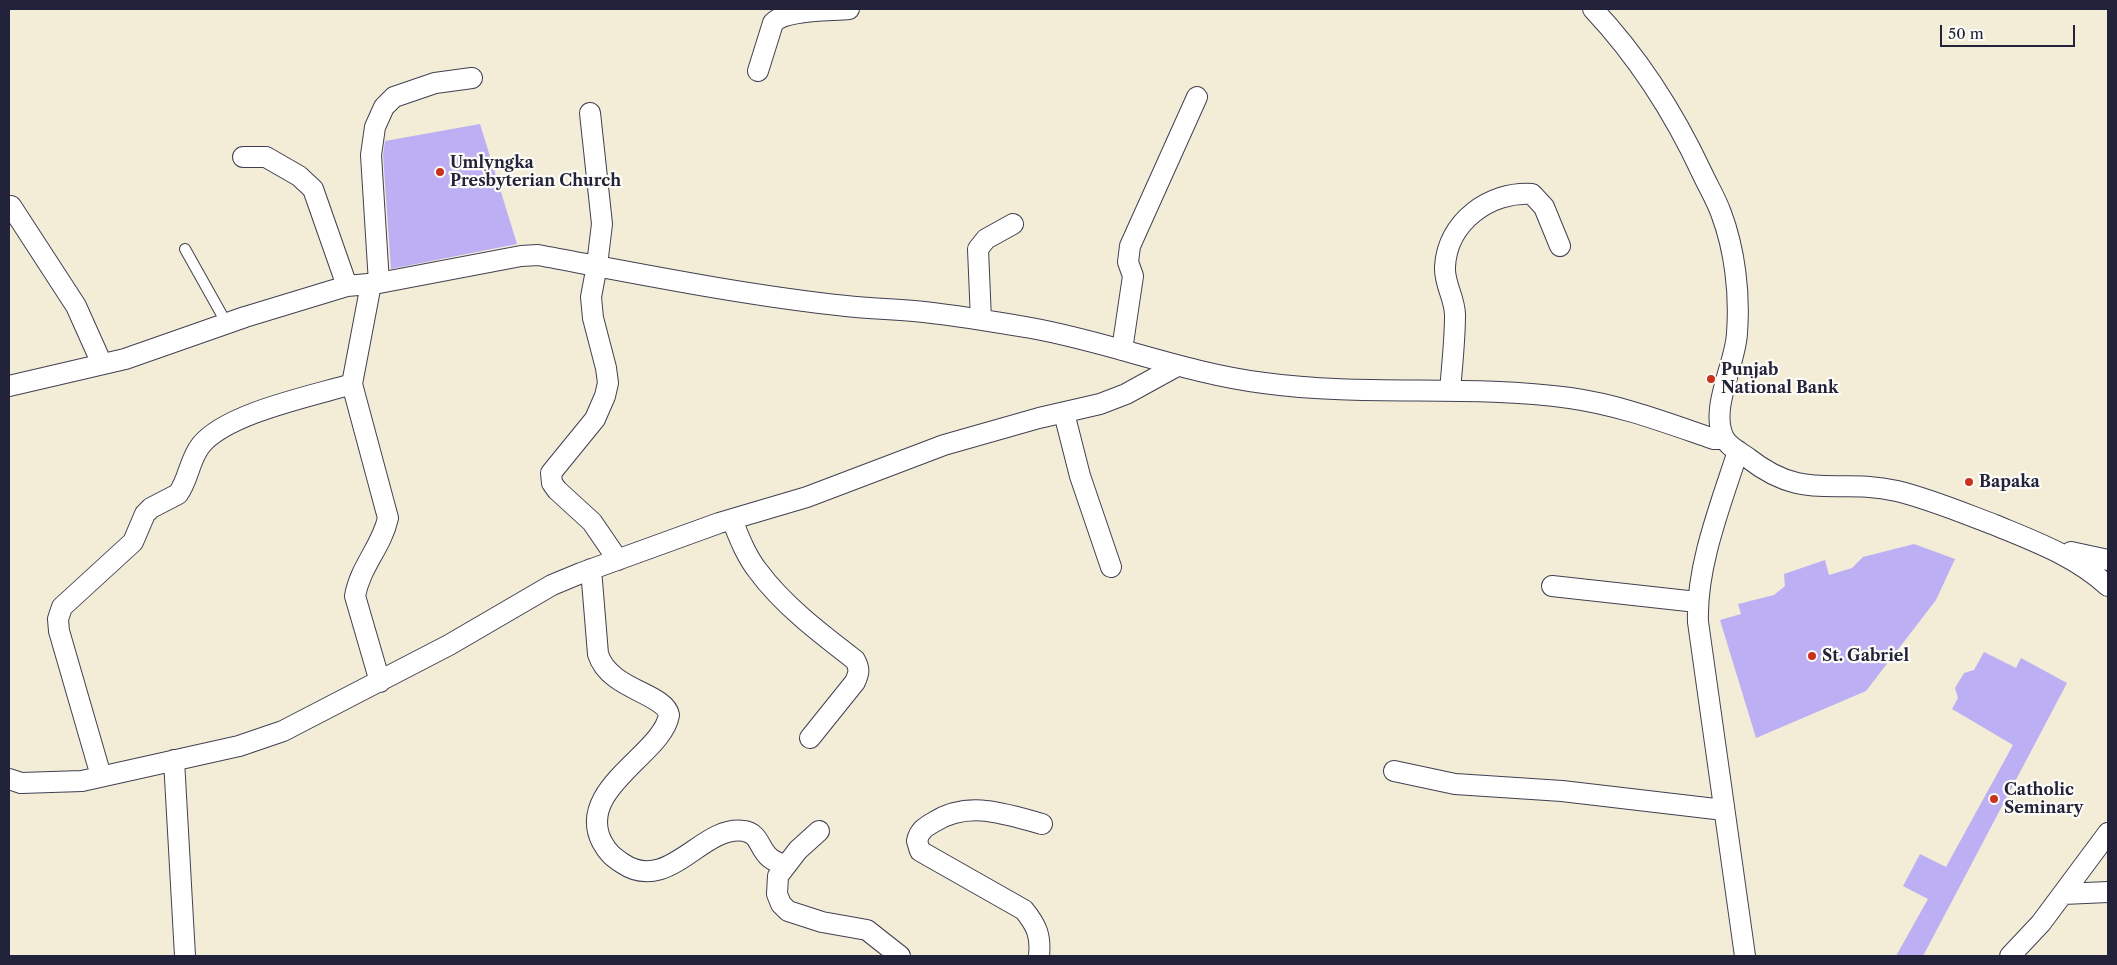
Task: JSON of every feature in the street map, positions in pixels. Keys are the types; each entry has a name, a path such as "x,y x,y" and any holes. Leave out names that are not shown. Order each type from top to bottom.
{"street":[{"path":"758,71 773,23 777,18 787,15 849,9"},
{"path":"1594,9 1625,44 1684,135 1722,214 1737,280 1738,335 1721,404 1720,424 1731,445 1719,511 1700,581 1697,602 1698,622 1745,956"},
{"path":"380,682 355,596 358,582 386,530 388,518 352,384 375,284 371,155 375,127 384,107 394,97 409,90 435,83 472,78"},
{"path":"1122,350 1133,276 1128,262 1130,246 1197,97"},
{"path":"590,113 602,224 591,298 593,318 608,383 595,420 551,474 552,483 557,490 592,522 618,560"},
{"path":"243,157 266,157 299,176 313,189 346,286"},
{"path":"1450,392 1455,313 1446,280 1445,266 1450,247 1460,224 1476,210 1496,198 1516,193 1532,194 1544,207 1560,246"},
{"path":"10,206 76,306 102,364"},
{"path":"981,320 978,250 986,239 1013,224"},
{"path":"9,386 102,364 346,286 375,284 521,256 538,255 788,298 981,320 1080,337 1177,366 1268,384 1450,392 1511,392 1570,398 1609,405 1731,445 1762,470 1793,484 1819,488 1862,488 1896,491 1968,514 2054,549 2088,568 2108,586"},
{"path":"9,779 20,783 62,783 102,776 238,746 283,731 380,682 552,586 591,570 732,520 807,497 944,445 1100,404 1126,394 1177,366"},
{"path":"102,776 59,631 58,619 62,607 133,542 145,514 151,508 178,494 192,458 201,445 215,432 265,410 352,384"},
{"path":"1064,413 1080,476 1111,568"},
{"path":"732,520 744,549 758,572 791,606 855,660 858,666 859,672 855,682 810,738"},
{"path":"2054,549 2108,560"},
{"path":"591,570 598,654 602,665 618,681 664,705 669,715 658,735 613,784 602,800 598,821 600,839 608,854 628,868 646,871 663,868 713,839 742,830 750,832 759,840 769,857 785,866"},
{"path":"1552,586 1697,602"},
{"path":"174,760 184,956"},
{"path":"1394,771 1454,784 1562,791 1724,810"},
{"path":"1042,824 992,810 974,808 941,818 923,829 916,841 920,851 1024,910 1037,925 1040,941 1038,956 1053,956"},
{"path":"819,831 785,866 778,876 777,894 781,904 788,911 822,922 867,930 890,953"},
{"path":"2010,956 2041,923 2108,833"},
{"path":"2062,894 2108,892"}],"lane":[{"path":"185,249 227,324"}],"building":[{"name":"Umlyngka Presbyterian Church","path":"480,124 517,244 391,269 383,155 385,141"},
{"name":"St. Gabriel","path":"1914,544 1955,559 1936,600 1866,691 1756,738 1720,620 1741,614 1738,604 1774,595 1785,586 1784,574 1825,560 1829,575 1852,568 1863,557"},
{"name":"Catholic Seminary","path":"1984,652 2016,668 2021,658 2067,683 1923,956 1896,956 1928,899 1903,886 1920,854 1946,867 2013,745 1952,709 1958,698 1955,688 1964,673 1974,670"}],"place":[{"name":"Umlyngka Presbyterian Church","path":"440,172"},
{"name":"Punjab National Bank","path":"1711,379"},
{"name":"Bapaka","path":"1969,482"},
{"name":"St. Gabriel","path":"1812,656"},
{"name":"Catholic Seminary","path":"1994,799"}]}
